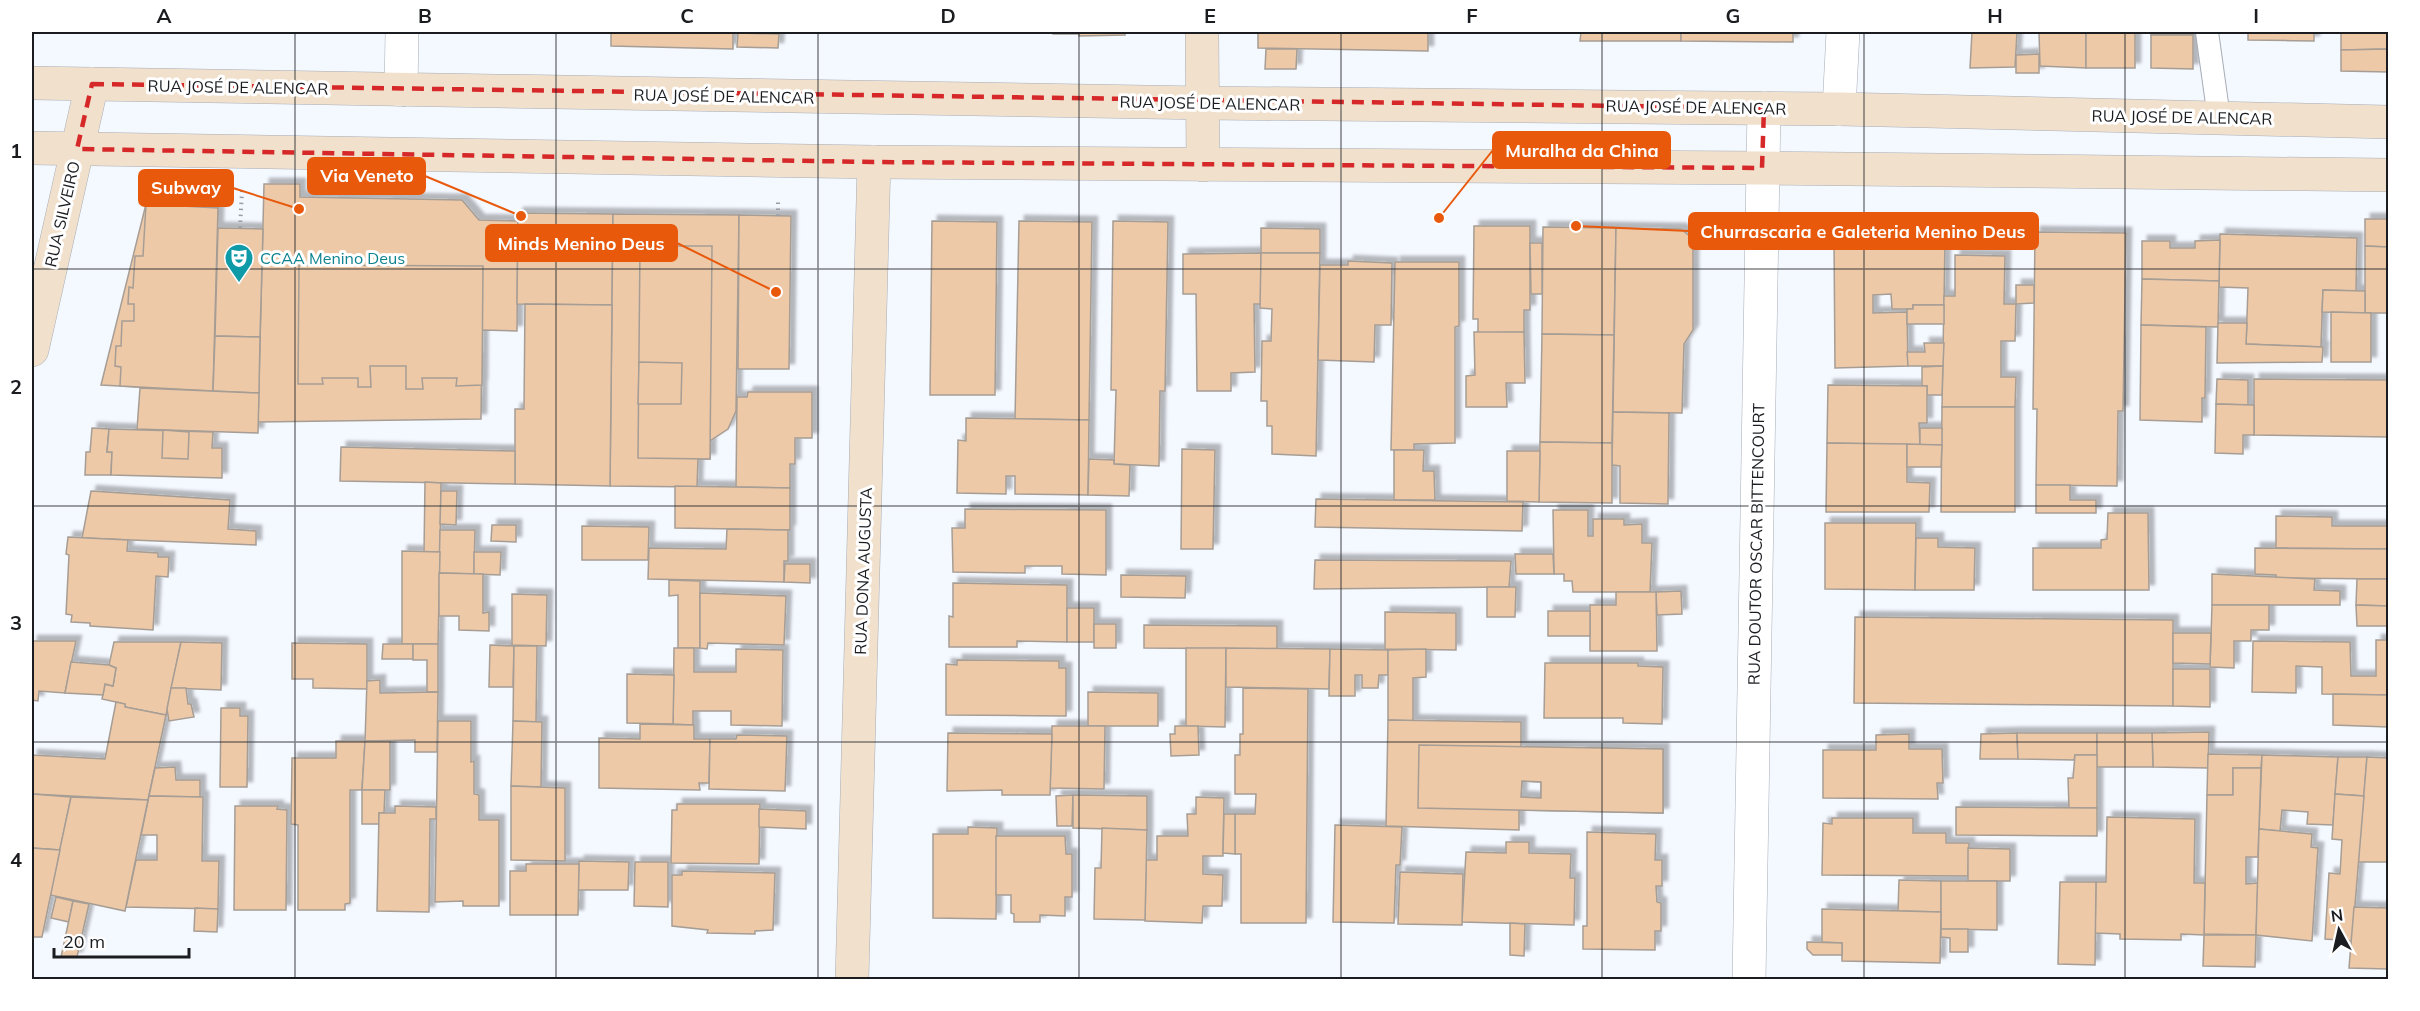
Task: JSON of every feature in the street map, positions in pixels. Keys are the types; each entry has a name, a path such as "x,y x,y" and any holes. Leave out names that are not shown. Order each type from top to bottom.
{"main road":[{"path":"1202,32 1203,165"},
{"name":"RUA JOSÉ DE ALENCAR","path":"32,83 1204,103 1839,109 2388,122"},
{"name":"RUA SILVEIRO","path":"32,351 92,84"},
{"path":"32,148 874,162 2388,175"},
{"name":"RUA DONA AUGUSTA","path":"852,980 874,162"}],"street":[{"path":"401,90 402,32"},
{"path":"1839,109 1843,32"},
{"name":"RUA DOUTOR OSCAR BITTENCOURT","path":"1749,980 1764,108"}],"lane":[{"path":"2207,32 2219,118"}],"highlighted area":[{"path":"92,84 1764,108 1762,168 874,162 77,149"}],"building":[{"path":"611,32 733,32 733,49 611,46"},
{"path":"1053,32 1125,32 1125,35 1079,36 1079,34 1053,34"},
{"path":"1258,32 1428,32 1428,51 1258,48"},
{"path":"1581,32 1681,32 1681,41 1580,41"},
{"path":"1681,32 1793,32 1793,42 1681,41"},
{"path":"1972,32 2017,32 2015,67 1970,68"},
{"path":"2039,32 2086,32 2086,68 2040,66"},
{"path":"2135,32 2135,68 2086,68 2086,33"},
{"path":"2150,32 2193,32 2193,35 2151,35"},
{"path":"2248,32 2314,32 2314,41 2248,40"},
{"path":"2341,32 2388,32 2388,49 2341,50"},
{"path":"738,33 779,34 778,48 737,47"},
{"path":"2151,35 2193,35 2193,69 2151,68"},
{"path":"1266,49 1297,49 1296,69 1265,69"},
{"path":"2388,49 2388,72 2341,71 2341,50"},
{"path":"2039,54 2039,73 2016,73 2016,55"},
{"path":"264,184 300,184 300,197 462,200 479,220 518,221 517,331 482,330 481,419 258,422"},
{"path":"146,204 218,208 213,391 101,385"},
{"path":"146,204 218,208 213,391 120,386 121,367 115,366 116,346 121,346 122,321 134,321 134,304 128,304 129,287 133,288 135,256 143,256"},
{"path":"518,213 613,214 612,305 517,304"},
{"path":"613,214 739,215 736,411 728,429 710,441 710,459 698,459 697,487 610,486"},
{"path":"739,215 791,216 789,369 738,369"},
{"path":"2365,219 2388,219 2388,247 2365,246"},
{"path":"932,221 997,222 995,395 930,395"},
{"path":"1019,221 1092,222 1089,420 1015,419"},
{"path":"1113,221 1168,222 1165,391 1160,391 1159,466 1114,464 1116,390 1111,390"},
{"path":"1474,226 1530,226 1530,310 1524,310 1524,332 1478,333 1478,319 1473,319"},
{"path":"1543,227 1616,228 1614,335 1542,334"},
{"name":"CCAA Menino Deus","path":"218,228 263,229 260,337 215,336"},
{"path":"1261,228 1320,229 1320,253 1261,253"},
{"path":"1616,228 1681,229 1693,239 1693,330 1684,344 1682,413 1613,412"},
{"path":"2035,232 2126,233 2123,411 2118,411 2117,486 2036,485 2037,409 2033,409"},
{"path":"2220,234 2357,238 2356,291 2323,290 2321,347 2246,344 2248,288 2219,287"},
{"path":"1945,238 1944,305 1913,305 1913,309 1892,309 1891,294 1873,295 1873,313 1907,312 1908,366 1835,368 1834,240"},
{"path":"2220,240 2219,281 2142,279 2142,241 2170,241 2170,248 2195,248 2195,241"},
{"path":"1530,243 1542,243 1542,294 1531,294"},
{"path":"640,246 712,246 710,459 638,458"},
{"path":"2365,246 2388,247 2388,313 2365,313"},
{"path":"1261,253 1261,304 1254,304 1255,372 1231,373 1231,391 1197,391 1196,294 1183,294 1183,254"},
{"path":"1261,253 1320,253 1316,456 1272,454 1272,426 1267,426 1267,401 1261,401 1262,341 1271,341 1272,309 1260,308"},
{"path":"1955,255 2005,256 2004,304 2016,304 2015,341 2001,341 2001,377 2016,377 2015,407 1942,407 1944,296 1955,296"},
{"path":"1348,261 1392,263 1391,325 1375,325 1374,362 1318,360 1320,265 1348,265"},
{"path":"1395,262 1459,262 1459,326 1455,327 1455,443 1414,444 1414,450 1391,450"},
{"path":"299,265 483,266 482,385 456,386 457,378 422,378 423,389 406,389 406,366 370,366 371,387 358,387 358,378 322,378 323,384 298,384"},
{"path":"2142,279 2219,281 2218,327 2141,325"},
{"path":"2016,285 2034,285 2034,303 2016,304"},
{"path":"2323,290 2365,291 2365,313 2322,312"},
{"path":"525,304 612,305 610,486 515,484 515,409 524,409"},
{"path":"1913,305 1944,305 1944,324 1907,324 1907,309 1913,309"},
{"path":"2331,312 2371,313 2371,362 2331,362"},
{"path":"2218,323 2247,323 2246,344 2323,347 2322,362 2217,363"},
{"path":"2141,325 2206,327 2205,398 2202,398 2202,422 2140,420"},
{"path":"1474,332 1524,332 1525,383 1506,383 1507,407 1466,407 1466,376 1475,375"},
{"path":"1542,334 1614,335 1612,443 1540,442"},
{"path":"215,336 260,337 259,393 213,391"},
{"path":"1924,343 1944,343 1943,366 1908,366 1907,352 1925,352"},
{"path":"639,362 682,363 681,404 638,404"},
{"path":"1943,366 1942,395 1927,395 1927,386 1922,386 1922,367"},
{"path":"2217,379 2248,380 2248,405 2216,404"},
{"path":"2254,379 2388,380 2388,437 2254,435"},
{"path":"1828,385 1927,386 1927,423 1919,423 1920,445 1827,443"},
{"path":"140,388 259,393 258,433 137,429"},
{"path":"748,392 812,392 812,438 795,438 795,464 790,464 790,488 736,487 737,397 747,397"},
{"path":"2216,404 2254,405 2254,435 2243,435 2243,454 2215,453"},
{"path":"1942,407 2015,407 2015,512 1941,512"},
{"path":"1613,412 1669,413 1668,504 1620,503 1620,466 1612,465"},
{"path":"966,418 1089,420 1088,495 1015,494 1015,476 1006,476 1006,494 957,493 958,440 966,441"},
{"path":"92,428 109,429 107,452 112,452 111,475 85,475 86,452 90,452"},
{"path":"1920,428 1942,428 1942,445 1920,445"},
{"path":"109,429 213,432 212,448 222,448 222,478 111,475 112,452 107,452"},
{"path":"163,430 189,432 188,459 162,458"},
{"path":"1540,442 1612,443 1612,503 1539,502"},
{"path":"1827,443 1907,444 1907,482 1930,483 1929,512 1826,512"},
{"path":"1907,444 1942,445 1941,467 1907,467"},
{"path":"341,447 515,451 515,484 340,481"},
{"path":"1182,449 1215,450 1213,549 1181,549"},
{"path":"1394,450 1424,450 1423,471 1434,471 1435,500 1394,500"},
{"path":"1507,451 1540,451 1539,502 1507,501"},
{"path":"1089,459 1114,460 1114,464 1130,465 1129,496 1088,495"},
{"path":"425,482 441,483 440,552 424,552"},
{"path":"2036,485 2070,485 2070,500 2096,500 2096,513 2036,513"},
{"path":"675,486 790,488 790,530 675,528"},
{"path":"91,491 230,500 228,529 256,531 256,545 82,538"},
{"path":"441,491 457,491 456,525 440,524"},
{"path":"1316,499 1523,502 1522,531 1315,527"},
{"path":"965,509 1106,510 1106,575 1062,574 1062,566 1025,566 1025,573 953,572 952,528 965,528"},
{"path":"1553,510 1588,510 1588,536 1593,536 1593,519 1624,519 1624,525 1642,524 1642,543 1652,543 1650,592 1573,592 1572,581 1564,581 1564,574 1554,574"},
{"path":"2108,513 2148,513 2149,590 2033,590 2033,548 2101,548 2101,540 2107,539"},
{"path":"2276,516 2332,517 2332,526 2388,526 2388,549 2276,548"},
{"path":"1825,523 1916,523 1915,590 1825,589"},
{"path":"492,525 516,525 516,542 491,541"},
{"path":"582,526 649,527 648,560 582,560"},
{"path":"727,529 788,530 788,561 784,561 784,582 648,579 649,548 726,549"},
{"path":"440,530 475,530 474,574 439,573"},
{"path":"68,537 128,540 127,551 158,553 158,557 169,557 168,577 156,576 153,630 90,626 90,623 71,622 72,615 66,614"},
{"path":"1916,538 1938,538 1938,547 1975,548 1974,590 1915,590"},
{"path":"2255,548 2388,549 2388,579 2276,578 2276,575 2255,574"},
{"path":"402,551 440,552 438,644 402,644"},
{"path":"474,552 501,552 500,575 474,574"},
{"path":"1515,554 1553,554 1554,574 1516,574"},
{"path":"1315,560 1511,561 1509,587 1314,589"},
{"path":"785,564 810,564 810,583 784,582"},
{"path":"439,573 483,574 483,613 489,612 489,631 459,630 459,616 439,616"},
{"path":"2212,574 2315,579 2314,590 2340,591 2340,605 2212,605"},
{"path":"1121,575 1186,576 1185,598 1121,597"},
{"path":"2357,579 2388,579 2388,606 2356,605"},
{"path":"669,580 700,581 700,648 678,648 678,595 669,596"},
{"path":"953,583 1067,585 1067,642 1017,641 1017,647 949,647 949,616 953,617"},
{"path":"1487,587 1516,587 1515,617 1487,617"},
{"path":"1681,591 1682,614 1657,615 1656,592"},
{"path":"1616,592 1656,592 1657,651 1590,651 1590,605 1616,605"},
{"path":"700,593 786,596 784,645 708,643 707,649 700,648"},
{"path":"512,594 547,595 546,646 512,645"},
{"path":"2212,605 2269,605 2269,630 2251,630 2251,641 2234,641 2234,668 2210,667"},
{"path":"2356,605 2388,606 2388,626 2357,626"},
{"path":"1067,608 1094,608 1094,642 1067,642"},
{"path":"1548,611 1590,611 1590,636 1548,636"},
{"path":"1385,612 1456,613 1456,650 1385,649"},
{"path":"1855,617 2173,620 2173,706 1854,703"},
{"path":"1094,624 1116,624 1116,648 1094,648"},
{"path":"1144,625 1277,626 1277,649 1144,648"},
{"path":"2173,633 2211,633 2210,664 2173,663"},
{"path":"2376,640 2388,640 2388,695 2322,694 2322,667 2296,666 2296,693 2252,692 2253,641 2350,642 2351,676 2376,676"},
{"path":"32,641 76,641 65,693 39,691 38,701 32,700"},
{"path":"114,642 181,642 166,715 125,707 125,704 102,699 105,684 113,686 116,668 109,665"},
{"path":"181,642 222,643 221,690 171,688"},
{"path":"292,643 367,644 367,689 313,688 313,679 292,679"},
{"path":"383,644 413,644 413,659 382,659"},
{"path":"413,644 438,644 438,692 427,692 427,660 413,660"},
{"path":"490,645 514,646 513,687 489,687"},
{"path":"514,646 537,646 536,722 513,721"},
{"path":"674,648 694,648 694,672 736,672 736,649 783,650 782,726 731,725 731,711 693,711 693,725 673,724"},
{"path":"1186,648 1226,648 1225,727 1186,726"},
{"path":"1226,648 1330,649 1329,689 1226,687"},
{"path":"1330,649 1388,650 1388,675 1379,675 1378,688 1362,688 1362,675 1355,675 1355,696 1329,696"},
{"path":"1426,649 1426,677 1413,678 1413,721 1388,720 1388,650"},
{"path":"957,660 1059,661 1059,668 1066,668 1066,716 946,715 946,664 957,665"},
{"path":"71,662 109,665 116,668 113,686 105,684 103,695 65,693"},
{"path":"1545,663 1638,663 1638,666 1663,667 1662,724 1623,723 1623,718 1544,718"},
{"path":"2173,669 2210,669 2210,707 2173,706"},
{"path":"627,674 674,675 673,724 627,723"},
{"path":"380,680 380,693 438,692 437,752 415,752 415,740 365,741 367,681"},
{"path":"171,688 186,688 188,704 191,704 194,717 169,721 167,709"},
{"path":"1243,688 1308,689 1306,923 1241,923 1241,854 1235,854 1235,814 1255,814 1256,794 1235,794 1235,755 1240,755 1240,734 1243,734"},
{"path":"1088,692 1158,693 1158,726 1088,726"},
{"path":"2333,694 2388,695 2388,727 2333,725"},
{"path":"116,702 125,704 125,707 166,715 148,800 32,794 32,755 105,759"},
{"path":"221,708 240,708 240,716 248,716 247,787 220,787"},
{"path":"1388,720 1521,722 1521,747 1663,749 1663,813 1519,810 1519,830 1386,826","holes":["1522,781 1541,782 1541,798 1521,797"]},
{"path":"438,721 471,721 471,762 474,761 474,794 479,795 479,820 499,820 499,906 463,906 463,901 435,902"},
{"path":"513,721 542,722 541,787 511,786"},
{"path":"640,724 694,725 694,739 710,739 709,783 699,783 700,790 599,788 599,738 640,739"},
{"path":"1052,726 1105,726 1104,789 1050,788"},
{"path":"1175,726 1198,726 1199,755 1171,756 1170,734 1175,734"},
{"path":"2209,732 2208,768 2153,767 2152,733"},
{"path":"948,733 1052,734 1050,795 1002,795 1002,790 947,791"},
{"path":"2017,733 2018,759 1980,759 1981,734"},
{"path":"2017,733 2097,733 2097,755 2075,755 2074,760 2018,759"},
{"path":"2097,733 2152,733 2153,767 2097,767"},
{"path":"1909,734 1909,749 1942,749 1943,783 1937,783 1938,799 1823,798 1823,750 1876,750 1876,735"},
{"path":"737,735 787,736 785,791 709,789 710,739 736,739"},
{"path":"336,741 365,741 362,790 350,790 350,903 345,904 345,910 298,910 298,825 291,824 292,758 336,758"},
{"path":"365,741 390,741 390,790 362,790"},
{"path":"1419,745 1663,749 1663,813 1418,808","holes":["1522,781 1541,782 1541,798 1521,797"]},
{"path":"2208,754 2262,755 2261,768 2233,768 2233,795 2207,795"},
{"path":"2075,755 2097,755 2097,808 2069,808 2068,778 2073,778"},
{"path":"2262,755 2338,757 2333,825 2307,824 2308,812 2282,810 2280,831 2259,829"},
{"path":"2338,757 2367,757 2364,796 2335,794"},
{"path":"2367,757 2388,758 2388,862 2358,862"},
{"path":"175,767 176,780 200,780 200,797 149,796 155,768"},
{"path":"2233,768 2261,768 2258,857 2246,857 2246,884 2258,883 2256,935 2204,934 2207,795 2233,795"},
{"path":"511,786 565,788 565,861 511,860"},
{"path":"362,790 385,790 384,813 379,813 379,824 362,824"},
{"path":"32,794 71,797 60,850 32,848"},
{"path":"2335,794 2364,796 2352,941 2325,939 2329,873 2340,874 2342,840 2332,839"},
{"path":"1073,795 1072,826 1057,826 1056,796"},
{"path":"1073,795 1147,796 1147,830 1073,828"},
{"path":"149,796 203,797 202,861 219,861 218,909 126,907 136,860 157,860 157,835 141,835"},
{"path":"71,797 148,800 125,911 50,895"},
{"path":"1196,797 1224,798 1223,856 1203,856 1203,874 1223,875 1222,906 1203,906 1202,923 1145,921 1146,860 1157,860 1157,836 1188,836 1187,814 1196,814"},
{"path":"677,804 760,804 759,864 671,863 672,810 677,810"},
{"path":"235,806 278,806 277,809 287,810 286,910 234,910"},
{"path":"395,806 436,807 436,819 430,819 429,912 377,911 379,813 395,813"},
{"path":"1956,807 2097,808 2097,836 1956,835"},
{"path":"759,809 806,811 806,829 759,827"},
{"path":"1224,814 1235,814 1235,854 1223,853"},
{"path":"2107,817 2195,819 2194,883 2205,883 2204,935 2181,934 2181,940 2120,939 2120,934 2095,933 2096,882 2106,882"},
{"path":"1832,818 1913,818 1913,833 1946,833 1946,843 1969,843 1968,876 1822,875 1823,823 1832,824"},
{"path":"1335,825 1402,827 1400,865 1396,865 1394,923 1333,922"},
{"path":"968,827 997,828 996,919 933,918 933,834 968,834"},
{"path":"1102,828 1147,830 1145,920 1094,919 1095,868 1101,868"},
{"path":"2259,829 2312,834 2311,847 2318,848 2312,941 2256,935"},
{"path":"1587,832 1656,834 1655,860 1662,860 1662,886 1656,886 1657,902 1661,903 1661,931 1655,931 1655,950 1583,949 1583,926 1587,926"},
{"path":"996,836 1065,836 1066,854 1072,854 1072,897 1065,897 1065,916 1040,915 1040,922 1014,922 1014,914 1011,913 1011,895 996,895"},
{"path":"1506,842 1529,842 1529,853 1571,854 1570,878 1575,878 1574,925 1462,922 1466,852 1506,853"},
{"path":"32,848 60,850 42,937 32,937"},
{"path":"1968,848 2010,849 2010,881 1968,881"},
{"path":"579,861 629,862 628,890 578,890"},
{"path":"635,862 668,862 668,907 634,906"},
{"path":"526,864 579,864 578,915 510,915 510,871 526,871"},
{"path":"682,871 775,873 773,930 755,931 755,934 707,933 708,930 672,926 672,875 682,875"},
{"path":"1400,872 1463,874 1462,925 1398,924"},
{"path":"1899,880 1941,881 1941,912 1898,911"},
{"path":"1941,881 1997,881 1997,930 1941,929"},
{"path":"2060,882 2096,882 2095,965 2058,964"},
{"path":"56,897 73,901 69,922 51,918"},
{"path":"73,901 89,904 77,957 61,957"},
{"path":"2354,907 2388,908 2388,969 2349,968"},
{"path":"195,908 218,909 217,932 194,931"},
{"path":"1822,909 1941,912 1940,963 1842,961 1842,943 1822,942"},
{"path":"1510,923 1525,924 1524,956 1510,955"},
{"path":"1941,929 1968,929 1968,952 1950,952 1950,938 1941,937"},
{"path":"2204,935 2256,935 2255,967 2203,966"},
{"path":"1807,942 1842,943 1842,955 1813,955 1807,949"}],"place":[{"name":"Subway","path":"299,209"},
{"name":"Via Veneto","path":"521,216"},
{"name":"Muralha da China","path":"1439,218"},
{"name":"Churrascaria e Galeteria Menino Deus","path":"1576,226"},
{"name":"CCAA Menino Deus","path":"239,284"},
{"name":"Minds Menino Deus","path":"776,292"}]}
